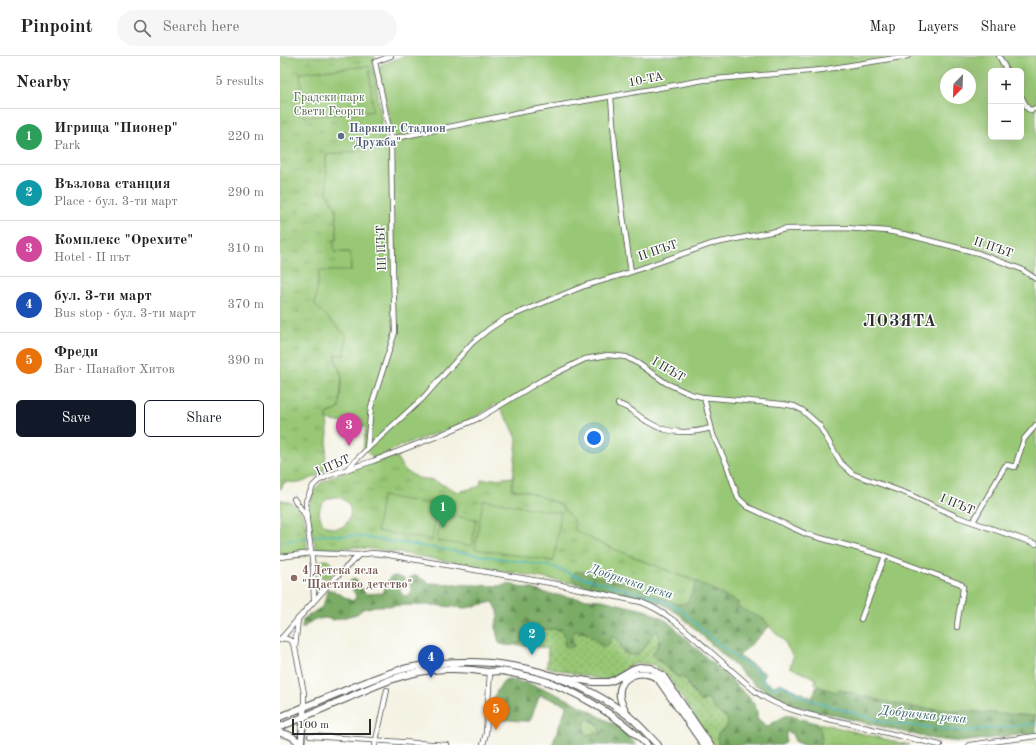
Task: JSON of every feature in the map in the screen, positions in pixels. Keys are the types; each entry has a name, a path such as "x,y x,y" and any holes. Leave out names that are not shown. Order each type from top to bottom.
{"main road":[{"path":"280,717 368,681 412,667 468,662 508,664 533,669 556,677 606,702 630,718 658,745"},
{"path":"490,672 495,667 491,663"},
{"path":"556,677 594,682 608,682 639,667 651,668 663,676 710,745"},
{"path":"280,727 370,688 410,674 466,669 490,672 507,672 532,677 552,684 580,697 624,724 647,745"},
{"path":"630,718 622,703 620,693 621,688 632,675 637,673 648,674 658,679 704,745"},
{"path":"280,733 288,734 294,737 300,745"}],"street":[{"name":"ІІІ ПЪТ","path":"367,449 372,407 395,332 391,139 375,62 391,56"},
{"name":"10-ТА","path":"391,139 516,113 704,80 822,70 908,56"},
{"path":"999,56 1005,68"},
{"path":"611,97 622,215 631,272"},
{"path":"1024,102 1028,109 1031,110 1036,108"},
{"name":"ІІ ПЪТ","path":"346,470 423,398 463,352 489,329 506,318 584,286 631,272 697,248 724,240 786,229 830,227 887,231 926,239 978,253 1021,269 1036,279"},
{"name":"І ПЪТ","path":"314,600 306,501 313,486 318,481 438,436 479,418 542,380 585,359 608,355 626,357 639,364 666,383 690,394 704,397 794,406 802,410 818,425 842,463 852,474 908,494 973,522 1036,544"},
{"path":"704,397 711,428 727,465 738,498 742,503 806,534 885,556 962,586 962,598 958,611 957,627"},
{"path":"618,404 632,410 648,422 668,431 692,431 711,428"},
{"path":"973,522 1005,466 1015,467 1024,439 1036,425"},
{"path":"294,499 304,513 307,521"},
{"path":"280,557 311,551 332,554 359,555 372,553 427,561 556,584 641,602 667,614 684,627 755,691 778,705 940,745"},
{"path":"300,745 304,693 295,648 292,641 281,639 314,600 359,555"},
{"path":"861,619 885,556"},
{"path":"295,648 298,619"},
{"path":"280,632 288,630"},
{"path":"483,745 486,733 490,672"},
{"path":"375,743 387,690"},
{"path":"310,736 375,743 447,745"},
{"path":"969,745 1036,736"}],"green space":[{"name":"Градски парк Свети Георги","path":"280,56 375,56 373,63 386,148 326,155 327,193 336,208 337,239 334,252 350,252 351,271 345,356 335,355 342,378 339,409 327,414 328,433 324,473 300,483 285,482 280,490"},
{"path":"404,56 1036,56 1036,716 910,707 839,689 837,692 817,686 815,683 816,679 790,667 793,657 783,639 775,633 764,619 737,607 739,603 697,581 602,544 580,533 574,529 575,522 560,504 526,491 512,489 517,439 510,423 496,404 466,421 406,444 375,459 363,449 366,427 327,420 327,414 339,409 342,378 335,355 345,355 346,335 315,305 319,271 351,271 350,252 334,252 334,240 337,239 336,208 327,193 326,155 395,147 378,66"},
{"path":"369,66 373,111 304,117 300,73"},
{"path":"401,453 397,458 404,470 418,478 433,480 458,492 480,486 481,480 514,477 512,489 526,491 560,504 575,522 602,544 697,581 687,603 677,604 633,586 576,571 571,577 577,584 388,551 354,547 317,549 315,546 308,510 314,491 321,483 333,476","holes":["335,497 343,499 348,504 350,510 350,516 347,522 343,526 337,528 325,525 322,522 320,515 320,507 322,504 327,499"]},
{"path":"382,496 437,505 432,540 377,531"},
{"path":"280,499 295,505 303,515 306,529 307,556 280,559"},
{"path":"483,500 561,513 554,561 475,549"},
{"path":"441,514 476,519 472,546 437,541"},
{"path":"325,560 331,563 334,569 331,575 325,578 319,575 316,569 319,563"},
{"path":"576,571 633,586 655,594 660,598 687,603 697,581 740,603 738,607 764,619 770,626 739,656 765,673 763,680 774,686 780,683 812,698 817,686 837,692 839,689 910,707 1036,716 1036,733 961,742 933,739 808,709 785,702 754,684 679,614 662,604 645,599 577,584 571,577"},
{"path":"415,575 429,583 502,586 509,583 518,587 533,589 545,593 602,600 648,611 667,621 748,696 756,706 757,719 766,727 788,715 816,723 821,728 821,745 803,745 795,741 792,734 786,731 786,741 782,745 719,745 717,739 718,735 719,732 727,727 727,718 721,715 712,706 709,700 706,699 704,701 700,701 690,688 686,679 676,676 652,655 658,646 659,638 657,631 652,635 647,644 637,655 629,655 624,653 619,641 614,637 611,638 609,644 603,647 587,633 575,631 571,638 574,646 568,648 565,646 561,630 558,629 529,630 524,633 521,642 513,645 505,645 499,643 496,627 498,612 493,602 466,608 430,605 375,606 363,609 357,614 334,620 325,618 313,620 302,629 303,619 322,607 327,589 334,591 352,601 356,597 349,582 355,578 366,594 382,593 390,577 395,576 404,578 404,583 400,591 406,596 411,593 412,588 409,583 410,578"},
{"path":"550,628 562,630 564,634 565,646 574,642 571,638 575,631 587,633 603,647 611,637 614,637 619,641 621,650 652,635 657,631 659,643 652,655 676,676 686,679 690,688 700,701 706,699 727,718 727,727 718,735 717,739 719,745 714,745 666,674 653,665 638,663 629,666 613,677 602,680 547,667 548,648 515,645 521,642 524,633 529,630"},
{"path":"506,679 529,684 576,703 620,728 637,745 552,745 567,705 540,695 530,721 490,718 494,697 498,688","holes":["588,719 598,724 602,735 594,732 589,736 585,735 585,721"]},
{"path":"588,719 598,724 602,736 594,732 589,736 585,735 585,721"},
{"path":"816,723 909,745 821,745 822,734"}],"waterway":[{"name":"Добричка река","path":"280,542 326,535 356,536 554,567 576,576 654,597 679,608 709,636 738,659 762,674 762,681 776,688 781,685 814,701 887,723 964,731 1036,724"}],"place":[{"name":"Паркинг Стадион \"Дружба\"","path":"341,136"},
{"name":"Комплекс \"Орехите\"","path":"349,446"},
{"name":"Игрища \"Пионер\"","path":"443,528"},
{"name":"4 Детска ясла \"Щастливо детство\"","path":"294,578"},
{"name":"Възлова станция","path":"532,655"},
{"name":"бул. 3-ти март","path":"431,678"},
{"name":"Фреди","path":"496,730"}],"district":[{"name":"ЛОЗЯТА","path":"900,322"}]}
